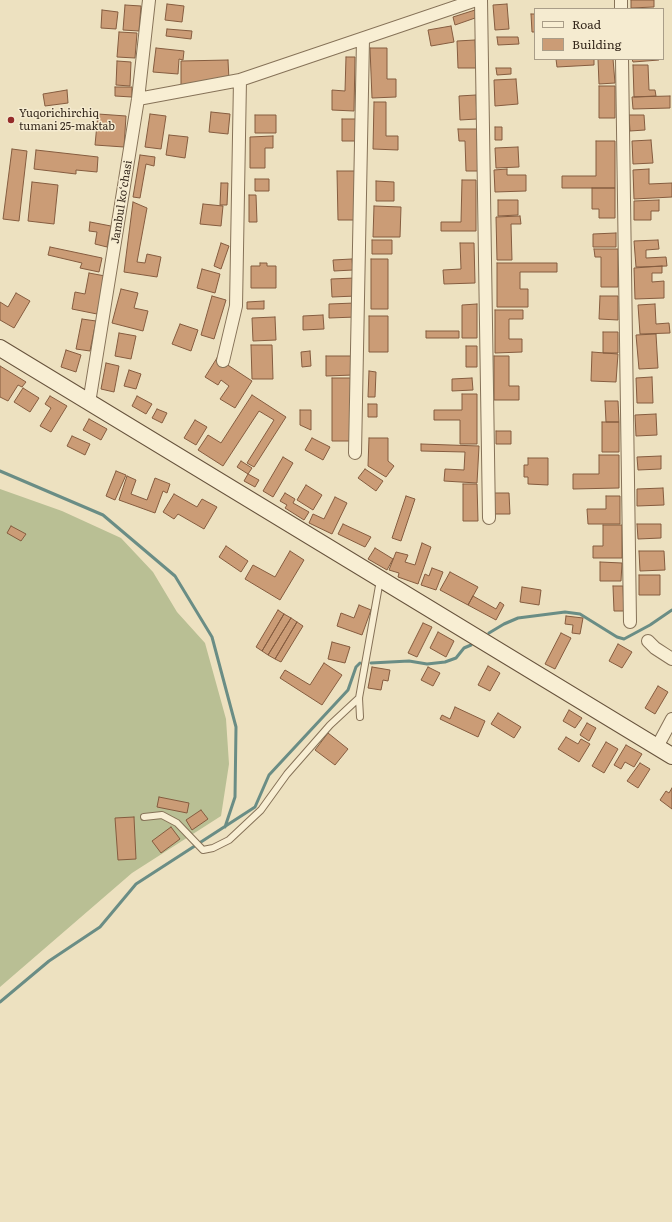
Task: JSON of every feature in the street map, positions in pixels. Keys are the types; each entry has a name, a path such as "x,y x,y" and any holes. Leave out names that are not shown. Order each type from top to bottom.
{"main road":[{"path":"0,348 672,756"}],"street":[{"name":"Jambul ko‘chasi","path":"89,403 138,99 149,0"},
{"path":"138,99 240,80 476,0"},
{"path":"481,0 488,518"},
{"path":"355,452 363,39"},
{"path":"622,60 630,622"},
{"path":"223,360 236,306 240,80"},
{"path":"648,641 655,648 672,659"},
{"path":"657,747 672,719"}],"lane":[{"path":"360,717 359,698 380,578"},
{"path":"144,817 162,815 177,823 203,850 213,848 229,840 261,810 287,774 330,725 359,698"}],"green space":[{"path":"0,489 62,511 121,538 153,572 177,612 205,643 226,719 229,764 221,816 132,873 0,987"}],"building":[{"path":"631,0 654,0 654,7 631,8"},
{"path":"167,4 184,6 182,22 165,20"},
{"path":"507,4 509,29 495,30 493,5"},
{"path":"125,5 141,6 139,31 123,30"},
{"path":"102,10 118,12 116,29 101,28"},
{"path":"475,10 478,17 455,25 453,17"},
{"path":"531,14 534,14 534,32 532,32"},
{"path":"451,26 454,42 431,46 428,30"},
{"path":"167,29 192,31 191,39 166,36"},
{"path":"119,32 137,33 135,58 117,57"},
{"path":"497,37 518,37 519,44 498,45"},
{"path":"475,40 476,68 458,68 457,41"},
{"path":"156,48 184,51 183,60 179,59 178,74 153,72"},
{"path":"370,48 387,48 387,79 396,79 396,97 372,98"},
{"path":"346,57 355,57 354,111 332,110 332,90 345,91"},
{"path":"228,60 229,80 181,85 181,61"},
{"path":"556,60 594,60 594,65 557,67"},
{"path":"598,60 613,60 615,83 599,84"},
{"path":"632,60 659,60 633,62"},
{"path":"117,61 131,62 130,86 116,85"},
{"path":"633,65 648,65 649,90 655,90 656,96 634,97"},
{"path":"496,68 511,68 511,74 497,75"},
{"path":"516,79 518,104 495,106 494,80"},
{"path":"599,86 615,86 615,118 599,118"},
{"path":"115,87 132,87 132,97 115,96"},
{"path":"67,90 68,103 45,106 43,94"},
{"path":"476,95 477,119 460,120 459,96"},
{"path":"670,96 670,108 633,109 632,97"},
{"path":"374,102 386,102 386,136 398,136 398,150 373,149"},
{"path":"211,112 230,114 228,134 209,132"},
{"path":"98,114 126,116 124,147 95,145"},
{"path":"150,114 166,116 161,149 145,147"},
{"path":"255,115 276,115 276,133 255,133"},
{"path":"629,115 644,115 645,130 630,131"},
{"path":"342,119 357,119 357,141 342,141"},
{"path":"495,127 502,127 502,140 495,140"},
{"path":"458,129 477,129 478,171 466,171 465,141 459,141"},
{"path":"169,135 188,137 185,158 166,155"},
{"path":"273,136 273,148 265,148 265,168 250,168 250,137"},
{"path":"651,140 653,163 633,164 632,141"},
{"path":"596,141 615,141 615,188 562,188 562,176 596,176"},
{"path":"518,147 519,167 496,168 495,148"},
{"path":"12,149 27,151 19,221 3,219"},
{"path":"36,150 98,157 97,172 76,170 76,174 34,169"},
{"path":"140,155 155,157 154,166 146,164 140,198 133,197"},
{"path":"507,169 507,175 526,175 526,191 495,192 494,170"},
{"path":"649,169 649,184 672,183 672,197 634,199 633,170"},
{"path":"337,171 356,171 357,220 338,220"},
{"path":"255,179 269,179 269,191 255,191"},
{"path":"462,180 476,180 476,231 441,231 441,222 461,222"},
{"path":"376,181 394,182 394,201 376,201"},
{"path":"32,182 58,185 54,224 28,221"},
{"path":"221,183 228,183 227,205 220,205"},
{"path":"592,188 615,188 615,218 599,218 599,209 592,209"},
{"path":"249,195 256,195 257,222 249,222"},
{"path":"498,200 518,200 518,215 498,216"},
{"path":"659,200 659,211 651,211 651,220 634,220 634,201"},
{"path":"133,202 147,208 137,262 145,263 147,254 161,257 157,277 124,272"},
{"path":"203,204 223,206 221,226 200,224"},
{"path":"374,206 401,207 400,237 373,237"},
{"path":"520,216 521,224 511,224 512,260 497,260 496,217"},
{"path":"90,222 111,226 107,247 95,244 97,232 89,231"},
{"path":"616,233 616,247 593,247 593,234"},
{"path":"372,240 392,240 392,254 372,254"},
{"path":"658,240 659,249 646,250 646,258 666,257 667,266 636,267 634,241"},
{"path":"221,243 229,246 221,269 214,266"},
{"path":"460,243 474,243 475,283 444,284 443,270 461,269"},
{"path":"50,247 102,258 99,272 80,268 82,263 48,255"},
{"path":"594,249 618,249 618,287 601,287 601,257 595,257"},
{"path":"352,259 353,270 334,271 333,260"},
{"path":"371,259 388,259 388,309 371,309"},
{"path":"260,263 267,263 267,266 276,266 276,288 251,288 251,266 260,266"},
{"path":"497,263 557,263 557,272 520,272 520,289 528,289 528,307 497,307"},
{"path":"662,266 662,273 652,273 652,282 664,281 664,298 635,299 634,268"},
{"path":"202,269 220,274 215,293 197,288"},
{"path":"89,273 105,276 97,314 72,309 75,292 85,294"},
{"path":"355,278 356,296 332,297 331,279"},
{"path":"121,289 138,293 134,308 148,311 143,331 112,323"},
{"path":"16,293 30,301 14,328 0,320 0,302 8,307"},
{"path":"212,296 226,300 214,339 201,335"},
{"path":"600,296 618,296 618,320 599,319"},
{"path":"264,301 264,309 247,309 247,302"},
{"path":"355,303 356,317 329,318 329,304"},
{"path":"477,304 477,338 462,338 462,305"},
{"path":"655,304 656,324 669,323 670,333 640,334 638,305"},
{"path":"495,310 523,310 523,319 509,319 509,339 522,339 522,352 495,353"},
{"path":"323,315 324,329 303,330 303,316"},
{"path":"369,316 388,316 388,352 369,352"},
{"path":"275,317 276,340 253,341 252,318"},
{"path":"82,319 96,321 90,351 76,349"},
{"path":"180,324 198,330 191,351 172,344"},
{"path":"426,331 459,331 459,338 426,338"},
{"path":"603,332 618,332 618,353 603,353"},
{"path":"119,333 136,336 131,359 115,356"},
{"path":"656,334 658,368 639,369 636,335"},
{"path":"251,345 272,345 273,379 252,379"},
{"path":"466,346 477,346 477,367 466,367"},
{"path":"66,350 81,355 76,372 61,367"},
{"path":"310,351 311,366 302,367 301,352"},
{"path":"592,352 618,354 616,382 591,381"},
{"path":"326,356 352,356 353,375 326,376"},
{"path":"494,356 509,356 509,386 519,386 519,400 494,400"},
{"path":"217,358 252,381 235,408 220,399 229,386 221,380 218,385 205,377"},
{"path":"106,363 119,366 114,392 101,389"},
{"path":"0,366 26,382 22,387 18,385 8,401 0,397"},
{"path":"129,370 141,374 136,389 124,386"},
{"path":"369,371 376,372 375,397 368,397"},
{"path":"652,377 653,403 637,403 636,378"},
{"path":"332,378 354,378 353,441 332,441"},
{"path":"472,378 473,390 452,391 452,379"},
{"path":"23,388 39,398 30,412 14,402"},
{"path":"462,394 477,394 477,444 460,444 460,420 434,420 434,410 462,410"},
{"path":"252,395 286,417 254,467 247,463 274,420 259,411 223,466 198,450 208,435 221,443"},
{"path":"50,396 67,406 51,432 40,426 51,408 45,404"},
{"path":"137,396 152,404 146,414 132,406"},
{"path":"605,401 618,401 619,422 606,422"},
{"path":"368,404 377,404 377,417 368,417"},
{"path":"157,409 167,413 162,423 152,418"},
{"path":"300,410 311,410 311,430 300,425"},
{"path":"656,414 657,435 636,436 635,415"},
{"path":"89,419 107,429 101,440 83,430"},
{"path":"195,420 207,427 196,445 184,438"},
{"path":"602,422 619,422 619,452 602,452"},
{"path":"496,431 511,431 511,444 496,444"},
{"path":"72,436 90,444 85,455 67,446"},
{"path":"312,438 330,447 323,460 305,450"},
{"path":"369,438 388,438 388,461 394,466 386,477 368,466"},
{"path":"421,444 479,446 477,483 444,481 445,469 464,470 465,452 421,451"},
{"path":"599,455 619,455 619,488 573,489 573,474 599,474"},
{"path":"661,456 661,469 638,470 637,457"},
{"path":"283,457 293,463 273,497 263,491"},
{"path":"528,458 548,458 548,485 528,484 528,477 524,477 524,465 528,465"},
{"path":"241,461 252,468 248,474 237,467"},
{"path":"365,469 383,481 376,491 358,478"},
{"path":"116,471 126,475 115,500 106,496"},
{"path":"248,474 259,480 255,487 244,481"},
{"path":"127,476 136,480 131,494 147,500 155,478 170,484 167,493 163,491 155,513 119,500"},
{"path":"463,484 477,484 478,521 463,521"},
{"path":"306,485 322,495 313,510 297,500"},
{"path":"663,488 664,505 637,506 637,489"},
{"path":"285,493 295,499 293,503 309,512 304,520 285,508 287,505 280,501"},
{"path":"494,493 509,493 510,514 494,514"},
{"path":"174,494 197,507 202,499 217,507 204,529 178,514 174,519 163,512"},
{"path":"406,496 415,499 401,541 392,538"},
{"path":"606,496 620,496 620,524 588,524 587,509 606,509"},
{"path":"335,497 347,503 332,534 309,523 313,514 324,519"},
{"path":"343,524 371,537 365,547 338,534"},
{"path":"637,524 661,524 661,538 638,539"},
{"path":"603,525 622,525 622,558 593,558 593,546 603,546"},
{"path":"11,526 26,534 21,541 7,533"},
{"path":"422,543 431,547 418,584 398,577 399,573 389,570 396,552 408,555 405,562 415,565"},
{"path":"226,546 248,561 241,572 219,557"},
{"path":"375,548 393,559 387,570 368,559"},
{"path":"290,551 304,560 280,600 245,579 253,565 275,577"},
{"path":"639,551 664,551 665,570 640,571"},
{"path":"600,562 622,563 621,581 600,581"},
{"path":"432,568 443,572 436,590 421,585 425,574 429,576"},
{"path":"450,572 478,587 468,605 440,590"},
{"path":"639,575 660,575 660,595 639,595"},
{"path":"613,586 623,586 624,611 614,611"},
{"path":"522,587 541,590 539,605 520,602"},
{"path":"473,596 496,609 500,602 504,605 496,620 468,605"},
{"path":"359,605 371,610 362,635 337,626 341,613 354,618"},
{"path":"278,610 284,614 262,651 256,647"},
{"path":"284,614 291,618 268,655 262,651"},
{"path":"566,616 583,618 580,634 572,633 573,625 565,624"},
{"path":"291,618 297,622 275,659 268,655"},
{"path":"297,622 303,626 281,662 275,659"},
{"path":"423,623 432,627 417,657 408,653"},
{"path":"438,632 454,641 446,657 430,648"},
{"path":"561,633 571,638 555,669 545,664"},
{"path":"332,642 350,647 345,663 328,659"},
{"path":"618,644 632,652 622,668 609,661"},
{"path":"324,663 342,675 322,705 280,678 285,670 310,685"},
{"path":"488,666 500,673 490,691 478,685"},
{"path":"372,667 390,670 388,681 383,680 381,690 368,688"},
{"path":"428,667 440,673 433,686 421,680"},
{"path":"658,686 668,692 655,714 645,708"},
{"path":"455,707 485,721 478,737 440,719 442,715 450,719"},
{"path":"569,710 582,718 575,728 563,721"},
{"path":"498,713 521,727 514,738 491,724"},
{"path":"587,723 596,728 589,741 580,735"},
{"path":"328,733 348,749 335,765 315,750"},
{"path":"566,737 578,744 581,739 590,744 579,762 558,749"},
{"path":"606,742 618,749 604,773 592,766"},
{"path":"626,745 642,754 634,767 625,762 621,769 614,765"},
{"path":"640,763 650,769 638,788 627,781"},
{"path":"672,788 672,809 660,800 666,791 669,793"},
{"path":"159,797 189,803 187,813 157,807"},
{"path":"201,810 208,819 192,830 186,820"},
{"path":"134,817 136,859 118,860 115,818"},
{"path":"171,827 180,839 161,853 152,841"}],"waterway":[{"path":"0,471 103,515 175,576 212,637 236,727 235,797 225,827"},
{"path":"489,633 518,618 565,612 580,614 617,637 624,639 650,625 672,610"},
{"path":"371,663 409,661 427,664 445,662 456,658 464,648 471,645"},
{"path":"0,1002 49,961 100,927 136,884 255,807 269,775 348,690 356,667 360,663"}],"place":[{"name":"Yuqorichirchiq tumani 25-maktab","path":"11,120"}]}
